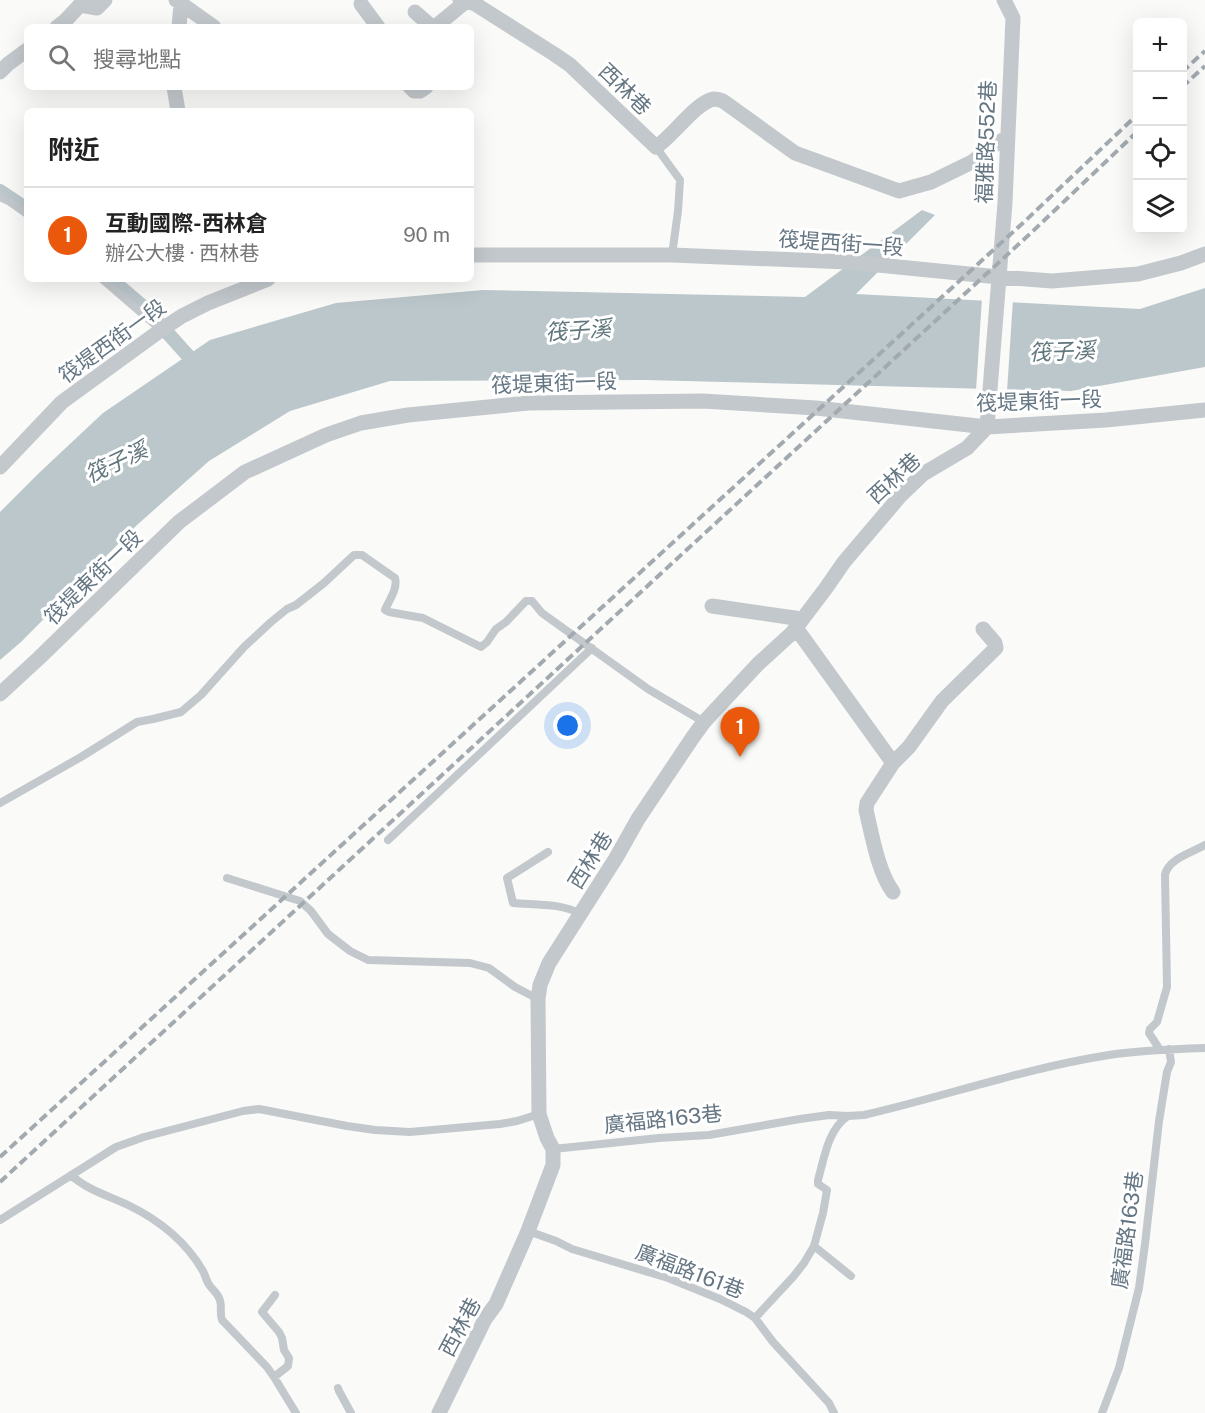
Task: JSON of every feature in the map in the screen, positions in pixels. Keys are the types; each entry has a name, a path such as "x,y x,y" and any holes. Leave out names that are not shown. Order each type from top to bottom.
{"street":[{"path":"61,24 80,5 97,8 105,0"},
{"name":"福雅路552巷","path":"988,420 1008,137 1012,18 1005,0"},
{"name":"西林巷","path":"436,24 462,1 475,4 570,65 656,147"},
{"path":"178,2 179,24"},
{"path":"178,2 210,24"},
{"path":"361,4 376,24"},
{"name":"西林巷","path":"415,12 429,24"},
{"path":"0,72 24,52"},
{"path":"174,90 178,108"},
{"path":"656,147 666,141 693,112 712,99 717,99 795,153 899,190 932,182 972,162 1008,137"},
{"name":"筏堤西街一段","path":"474,255 672,255 848,262 999,282 1052,281 1138,274 1205,254"},
{"name":"筏堤西街一段","path":"0,467 62,402 161,330 208,303 260,282"},
{"name":"筏堤東街一段","path":"0,694 179,522 245,472 326,435 361,423 408,415 529,403 703,401 988,420 1106,420 1205,410"},
{"name":"西林巷","path":"439,1413 485,1319 496,1304 528,1231 553,1165 554,1149 547,1138 539,1114 538,999 540,985 549,963 638,819 704,722 798,625 844,562 901,495 923,474 967,448 988,420"},
{"path":"0,445 18,448"},
{"path":"712,606 795,618 893,763"},
{"path":"893,892 886,883 881,867 866,810 867,803 893,763 909,747 942,701 996,648 995,643 983,629"}],"lane":[{"path":"656,147 680,180 672,255"},
{"path":"0,197 24,212"},
{"path":"105,282 161,330"},
{"path":"0,803 137,722 182,712 271,622 324,583 354,555 362,555 395,578 397,584 385,610 389,612 431,621 481,647 496,629 526,601 532,601 542,613 648,689 704,722"},
{"path":"388,840 592,648"},
{"name":"廣福路163巷","path":"1102,1413 1119,1368 1139,1288 1159,1121 1167,1072 1171,1062 1165,1050 1149,1034 1150,1029 1157,1022 1167,987 1165,875 1171,863 1205,845"},
{"path":"548,852 507,878 513,903 562,907 581,914"},
{"path":"227,878 300,901 328,934 350,951 368,960 470,963 489,969 538,999"},
{"name":"廣福路163巷","path":"554,1149 709,1135 829,1115 864,1115 1108,1055 1205,1048"},
{"path":"0,1220 116,1147 144,1137 243,1111 259,1109 347,1126 397,1132 501,1124 539,1114"},
{"path":"754,1318 793,1277 814,1246 827,1190 818,1184 818,1180 832,1134 848,1116"},
{"path":"71,1175 78,1182 145,1214 166,1227 183,1243 201,1268 207,1283 219,1298 222,1320 274,1377 296,1413"},
{"name":"廣福路161巷","path":"528,1231 572,1249 668,1278 720,1299 754,1318 829,1403 834,1413"},
{"path":"814,1246 851,1276"},
{"path":"274,1377 288,1366 289,1358 279,1332 262,1312 275,1295"},
{"path":"338,1388 351,1413"}],"water":[{"name":"筏子溪","path":"922,210 935,215 856,294 1140,309 1205,288 1205,367 1071,391 644,380 390,381 290,411 209,461 137,525 21,642 0,660 0,512 103,413 210,340 336,303 483,290 805,297"}],"pier":[{"path":"982,298 1013,299 1007,392 976,391"}],"waterway":[{"path":"0,191 24,207"},
{"path":"114,282 146,309 200,369"}],"railway":[{"path":"1187,67 1205,51"},
{"path":"1187,82 1205,66"},
{"path":"0,1157 1024,222 1133,119"},
{"path":"0,1182 1033,231 1133,136"}],"place":[{"name":"互動國際-西林倉","path":"740,757"}]}
